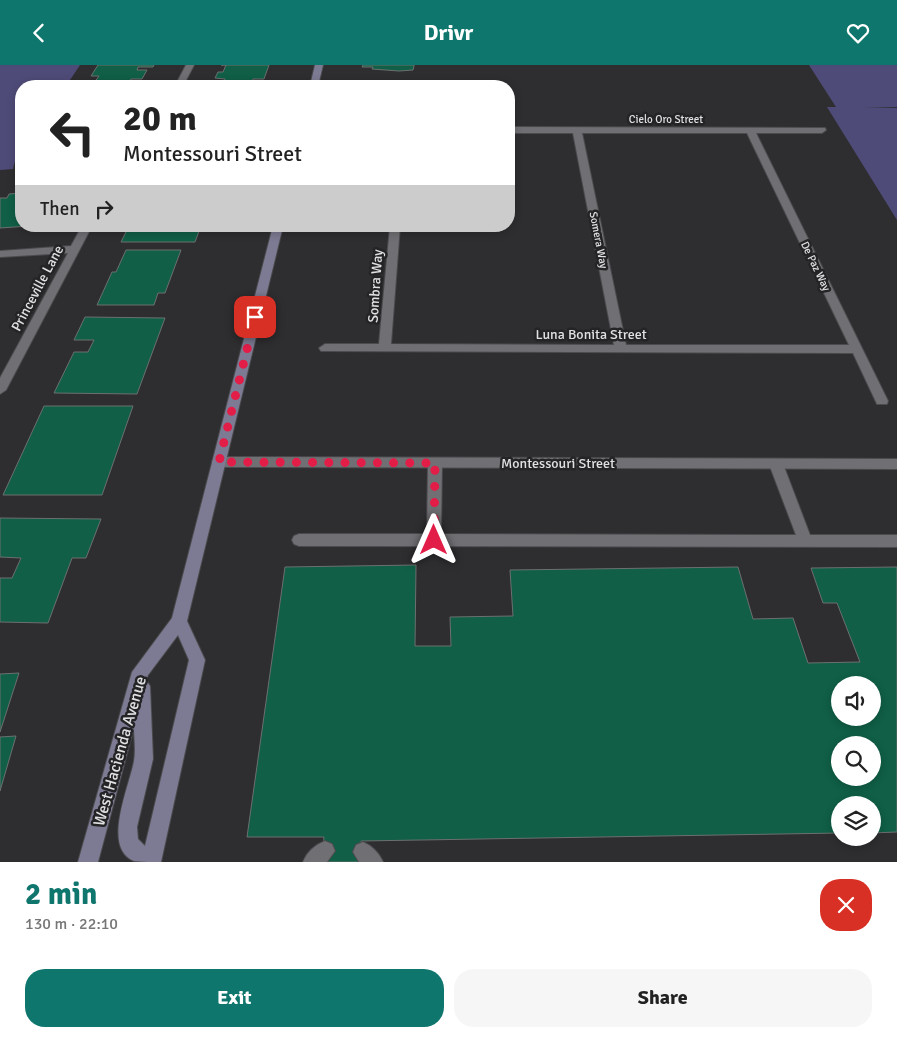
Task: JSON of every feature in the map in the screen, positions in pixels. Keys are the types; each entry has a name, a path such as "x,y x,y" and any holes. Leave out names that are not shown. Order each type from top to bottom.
{"main road":[{"path":"315,80 319,65"},
{"name":"West Hacienda Avenue","path":"88,862 140,673 179,621 276,232"},
{"path":"140,673 144,759 127,827 129,843 137,853 151,860 197,660 179,621"}],"street":[{"path":"182,80 190,65"},
{"name":"Cielo Oro Street","path":"515,130 822,130"},
{"name":"Somera Way","path":"577,130 621,349"},
{"name":"De Paz Way","path":"750,130 882,401"},
{"name":"Princeville Lane","path":"0,390 84,232"},
{"name":"Sombra Way","path":"385,347 394,232"},
{"path":"0,254 75,249"},
{"name":"Luna Bonita Street","path":"325,348 856,349"},
{"name":"Montessouri Street","path":"219,462 897,464"},
{"path":"434,540 435,463"},
{"path":"776,464 805,540"},
{"path":"299,540 897,541"}],"shaded area":[{"path":"0,65 80,65 70,80 15,80 15,161 13,169 0,170"},
{"path":"809,65 897,65 897,107 865,107 897,108 897,220 827,107 836,107"}],"building":[{"path":"98,65 154,65 153,67 138,67 137,70 147,70 142,79 96,80 99,76 91,76"},
{"path":"226,65 269,65 264,79 225,80 215,78 218,72 223,72"},
{"path":"363,65 414,66 413,70 399,71 372,69 373,67 362,67"},
{"path":"9,194 15,194 15,227 0,228 0,198 7,198"},
{"path":"126,232 199,232 195,242 121,242"},
{"path":"126,250 181,250 165,293 158,293 154,305 97,305 112,272 116,272"},
{"path":"85,317 165,318 137,394 54,393 74,352 88,352 94,340 74,340"},
{"path":"44,406 133,406 102,495 3,495"},
{"path":"0,518 101,519 86,558 72,558 48,623 0,622 0,578 12,578 21,558 0,557"},
{"path":"416,565 415,646 451,646 450,617 513,616 510,570 738,567 753,619 793,618 808,663 860,662 837,603 823,603 811,568 897,567 897,832 881,833 881,796 831,796 831,833 361,841 360,862 322,862 324,837 247,837 285,567"},
{"path":"19,673 0,732 0,674"},
{"path":"16,736 0,791 0,737"}],"route":[{"path":"255,317 219,462 435,463 434,540"}]}
